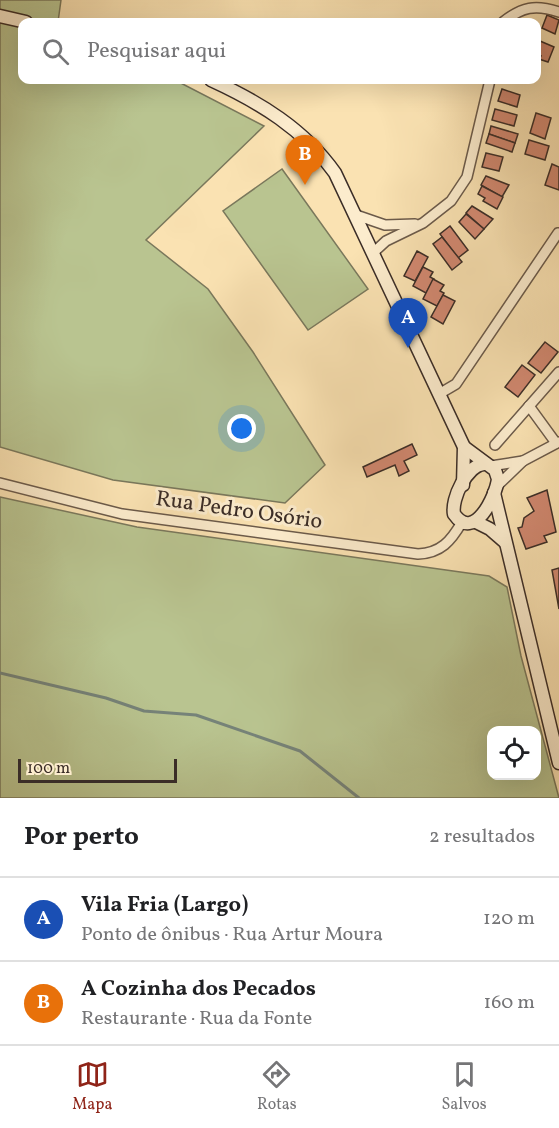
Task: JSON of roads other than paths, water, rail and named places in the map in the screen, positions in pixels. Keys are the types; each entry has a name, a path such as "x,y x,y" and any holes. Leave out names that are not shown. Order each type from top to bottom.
{"main road":[{"path":"0,16 18,20"},
{"path":"219,84 274,113 304,136 336,173 464,447 466,459 463,485"},
{"path":"464,447 497,474 496,490 505,542 517,582 549,731 559,763"},
{"path":"488,465 473,468 453,507 454,514 462,522 476,522 490,529 505,542"},
{"path":"476,522 496,490"}],"street":[{"path":"508,18 520,9 541,6 559,12"},
{"path":"374,252 386,241 423,223 451,201 467,177 489,84"},
{"path":"356,214 385,225 423,223"},
{"path":"439,394 456,384 558,233"},
{"path":"495,445 559,372"},
{"path":"496,490 523,461 558,442 529,406"},
{"path":"488,465 523,461"},
{"name":"Rua Pedro Osório","path":"0,483 122,514 418,554 438,551 447,544 462,522"}],"waterway":[{"path":"0,673 106,698 144,711 196,715 300,751 359,798"}],"place":[{"name":"A Cozinha dos Pecados","path":"305,185"},
{"name":"Vila Fria (Largo)","path":"408,348"}]}
